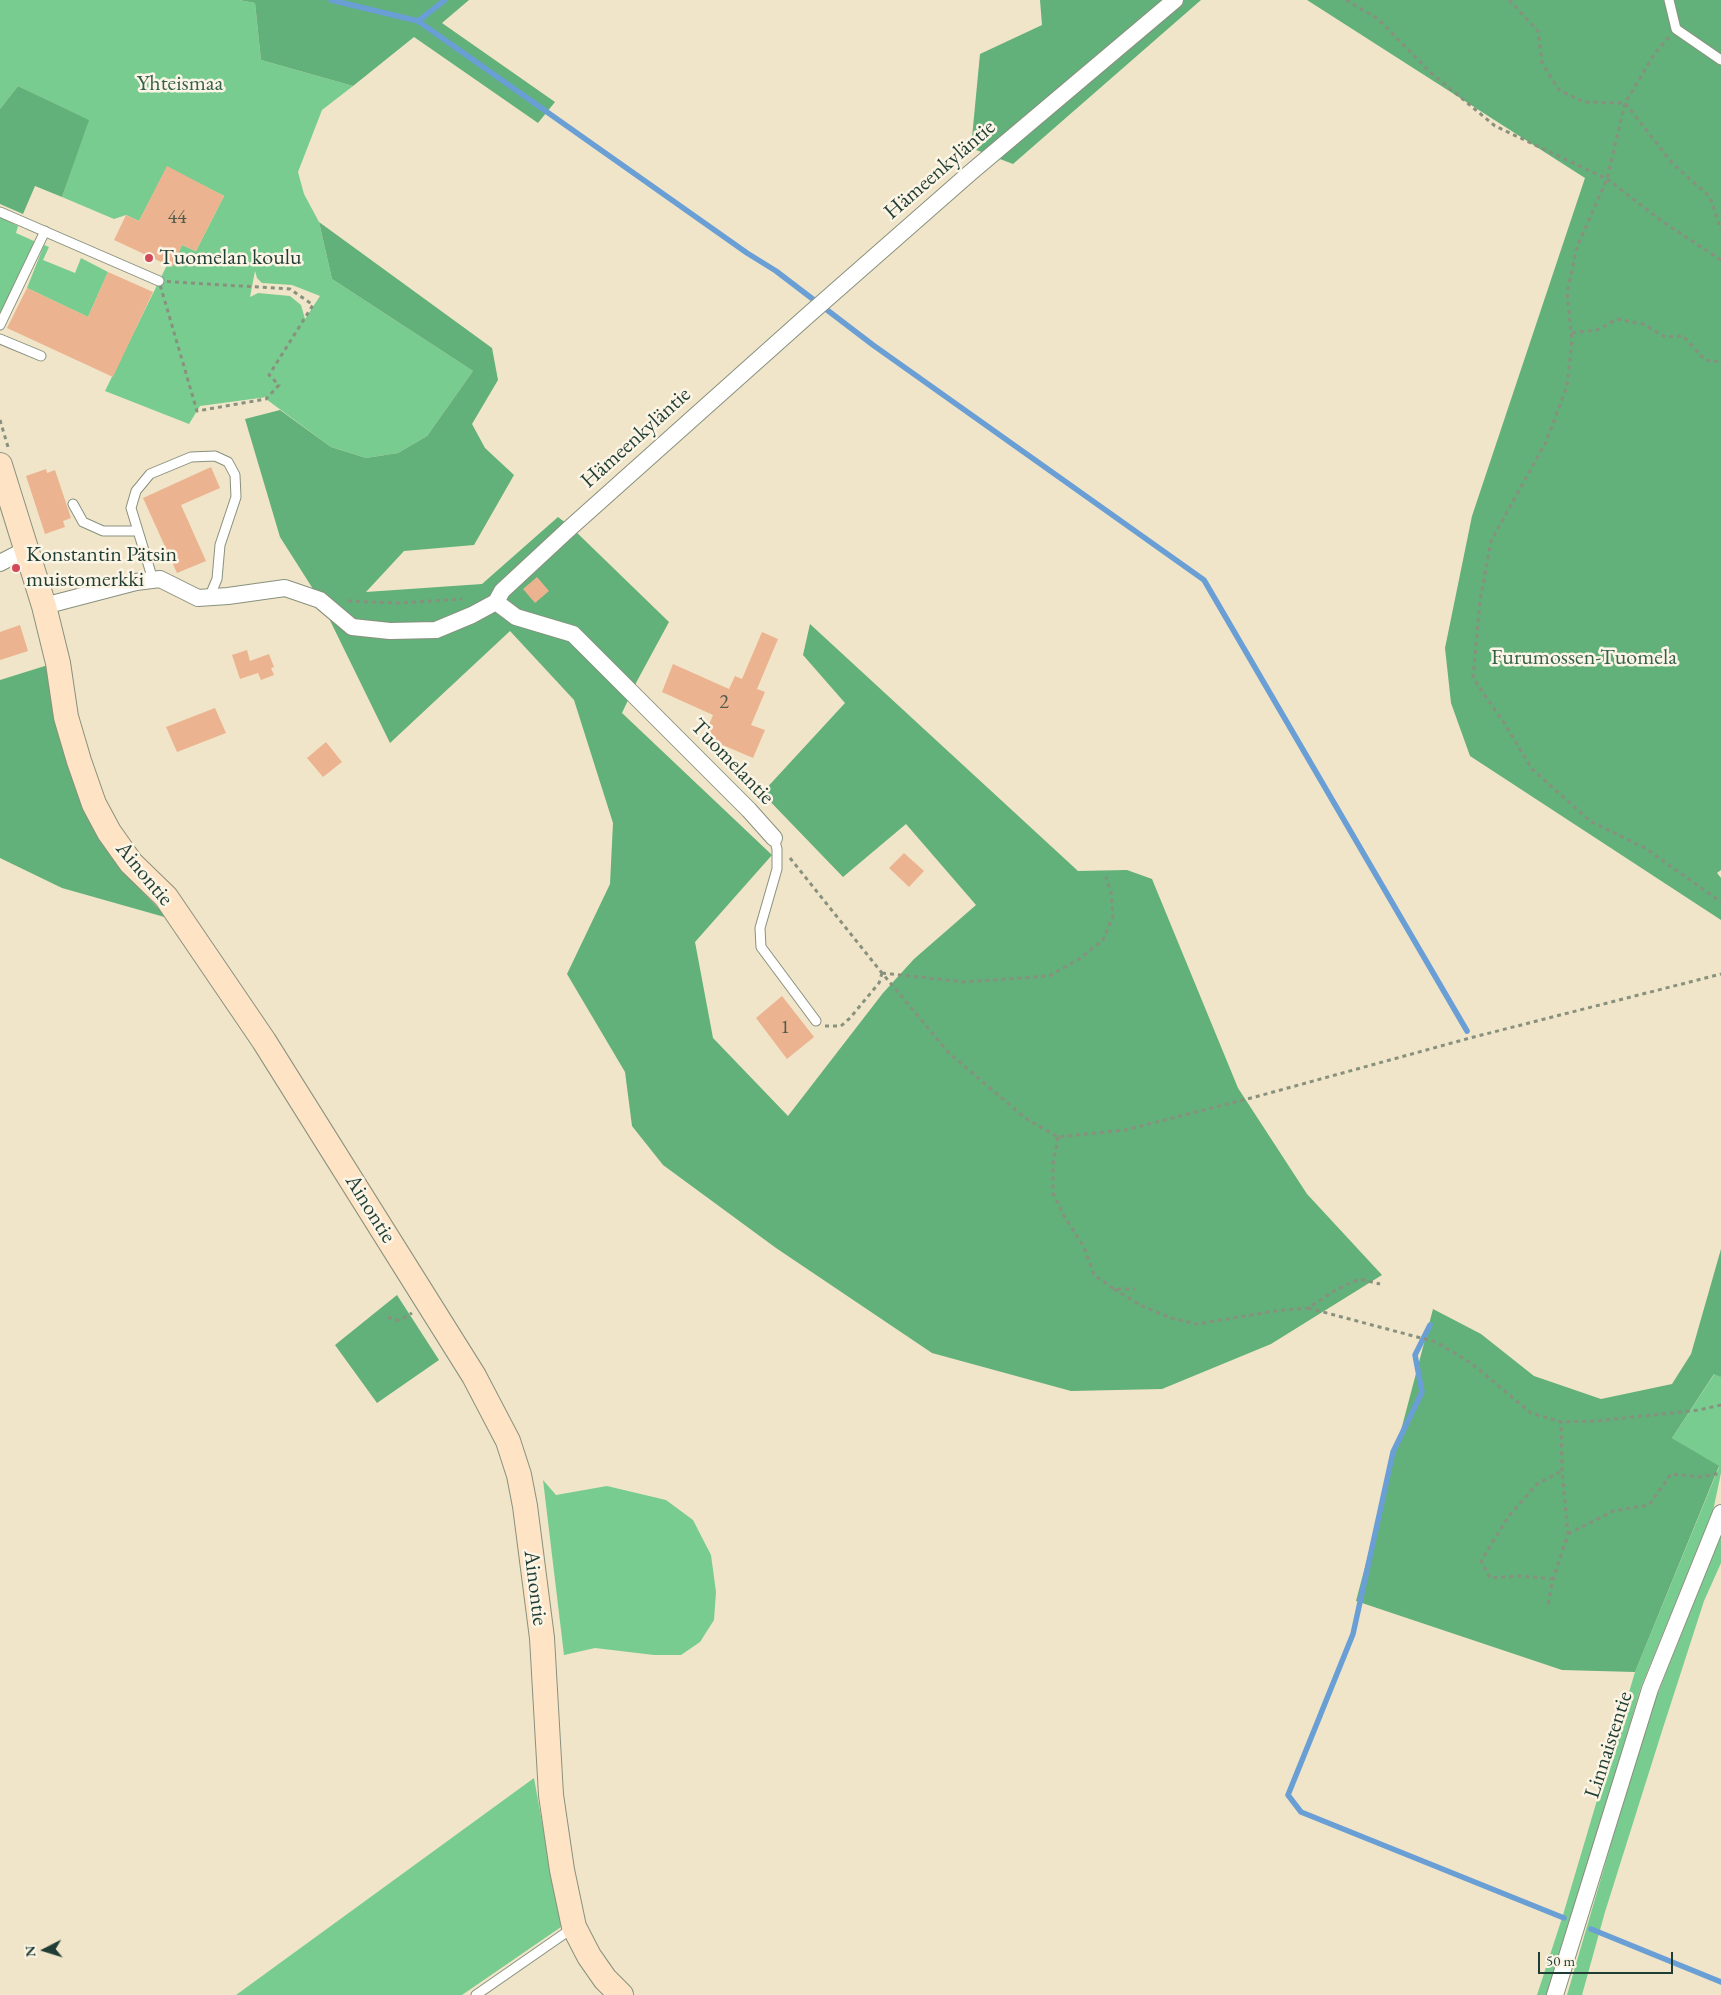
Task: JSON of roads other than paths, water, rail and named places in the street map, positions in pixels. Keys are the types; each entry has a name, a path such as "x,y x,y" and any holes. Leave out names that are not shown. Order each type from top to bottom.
{"street":[{"name":"Hämeenkyläntie","path":"44,606 136,582 160,579 198,598 285,588 320,600 352,627 390,631 436,630 472,615 496,602 502,591 571,527 806,317 970,173 1175,0"},
{"name":"Ainontie","path":"0,465 44,606 58,663 66,718 72,741 85,781 98,811 131,863 166,897 264,1041 474,1376 508,1441 519,1476 525,1506 542,1638 552,1796 562,1870 574,1927 589,1956 621,1995"},
{"path":"0,563 27,549"},
{"name":"Tuomelantie","path":"496,602 516,616 574,634 749,810 774,838"},
{"name":"Linnaistentie","path":"1555,1995 1650,1690 1721,1513"}],"lane":[{"path":"1669,0 1676,29 1721,60"},
{"path":"0,212 159,281"},
{"path":"0,325 45,231"},
{"path":"0,339 41,356"},
{"path":"153,580 131,508 136,491 150,474 192,458 214,456 228,462 235,475 236,497 220,545 217,578 208,598"},
{"path":"72,504 83,522 104,531 138,532"},
{"name":"Tuomelantie","path":"774,838 777,849 778,869 760,928 761,947 816,1021"},
{"path":"476,1995 574,1927"}],"waterway":[{"path":"331,0 418,21 747,253 776,271 873,345 1204,580 1467,1031"},
{"path":"418,21 445,0"},
{"path":"1430,1325 1415,1355 1422,1392 1393,1452 1353,1634 1288,1795 1301,1812 1564,1918"},
{"path":"1591,1929 1721,1982"}],"place":[{"name":"Tuomelan koulu","path":"149,258"},
{"name":"Konstantin Pätsin muistomerkki","path":"16,568"}],"park label":[{"name":"Yhteismaa","path":"180,84"},
{"name":"Furumossen-Tuomela","path":"1584,658"}]}
